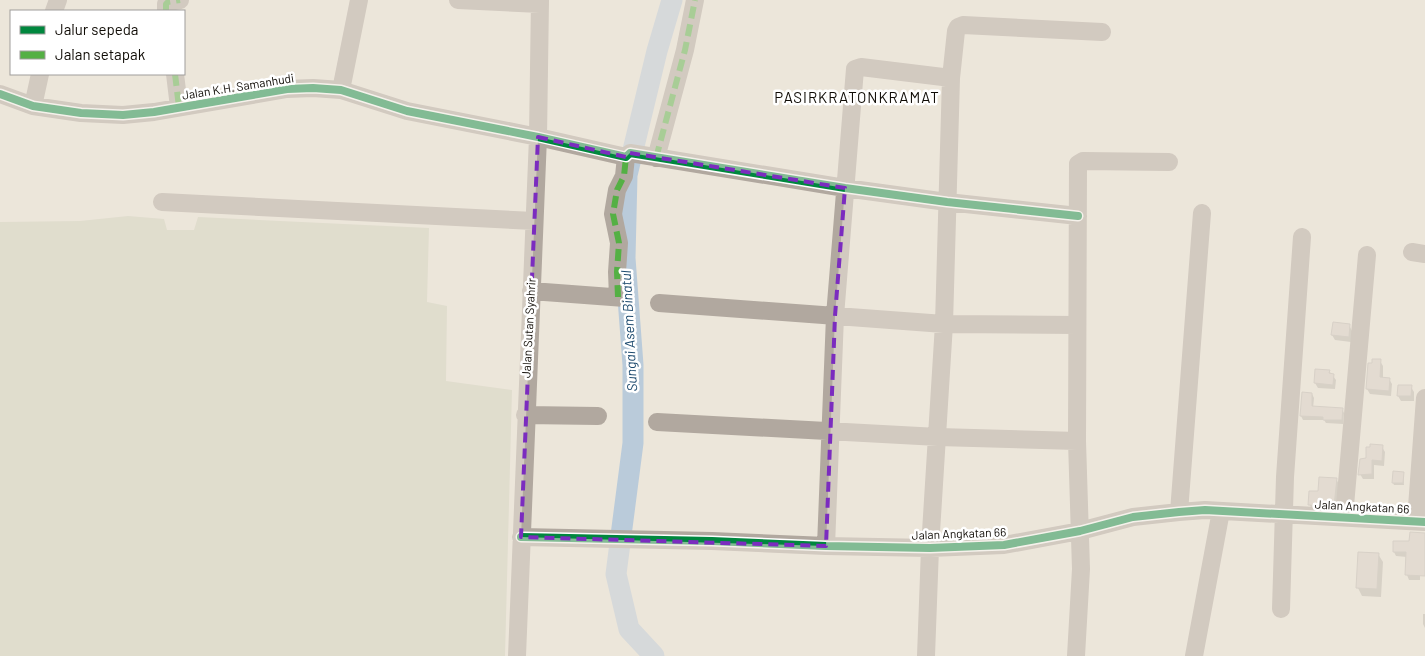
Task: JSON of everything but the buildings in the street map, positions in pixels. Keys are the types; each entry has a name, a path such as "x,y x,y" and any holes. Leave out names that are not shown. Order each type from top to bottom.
{"street":[{"path":"166,10 168,2 180,0"},
{"path":"340,90 359,0"},
{"path":"458,0 540,2"},
{"path":"655,158 685,50 695,0"},
{"name":"Jalan Sutan Syahrir","path":"517,656 538,137 540,2"},
{"path":"926,656 930,548 944,324 951,78 956,31 960,25 1102,32"},
{"path":"826,546 835,316 856,68 861,67 951,78"},
{"path":"33,106 40,75"},
{"path":"175,75 179,107"},
{"name":"Jalan K.H. Samanhudi","path":"0,94 33,106 81,113 122,115 154,112 287,89 340,90 408,111 628,155 947,202 1078,216"},
{"path":"531,292 621,297 617,272 619,243 613,214 617,190 624,176 628,155"},
{"path":"1076,656 1081,569 1077,441 1079,162 1169,162"},
{"path":"162,202 534,220"},
{"path":"1179,512 1202,213"},
{"path":"1281,609 1283,515 1302,237"},
{"path":"1344,517 1367,255"},
{"path":"659,303 944,324 1077,325"},
{"path":"1420,522 1425,398"},
{"path":"526,415 598,416"},
{"path":"657,422 938,437 1077,441"},
{"path":"1194,656 1221,511"},
{"name":"Jalan Angkatan 66","path":"521,537 614,538 930,548 1004,545 1080,531 1133,517 1179,512 1221,511 1420,522"}],"highlighted area":[{"path":"538,137 626,157 630,153 845,188 835,316 826,546 521,537"}],"green space":[{"path":"128,216 164,219 167,230 194,230 198,217 429,228 427,302 447,306 446,381 512,390 505,656 0,656 0,222 80,221"}],"waterway":[{"name":"Sungai Asem Binatul","path":"654,656 629,629 616,574 633,443 633,365 625,258 627,175 657,51 672,0"}],"marked path":[{"path":"166,10 168,2 180,0"},
{"path":"656,158 685,50 695,0"},
{"path":"175,75 179,107"},
{"path":"618,297 619,243 613,214 617,190 624,176 626,157"}],"cycle path":[{"path":"0,94 33,106 81,113 123,115 154,112 287,89 341,90 407,111 626,157 630,153 845,188 947,202 1078,216"},
{"path":"521,537 930,548 1004,545 1080,531 1133,517 1205,510 1425,522"}],"district":[{"name":"PASIRKRATONKRAMAT","path":"857,98"}]}
